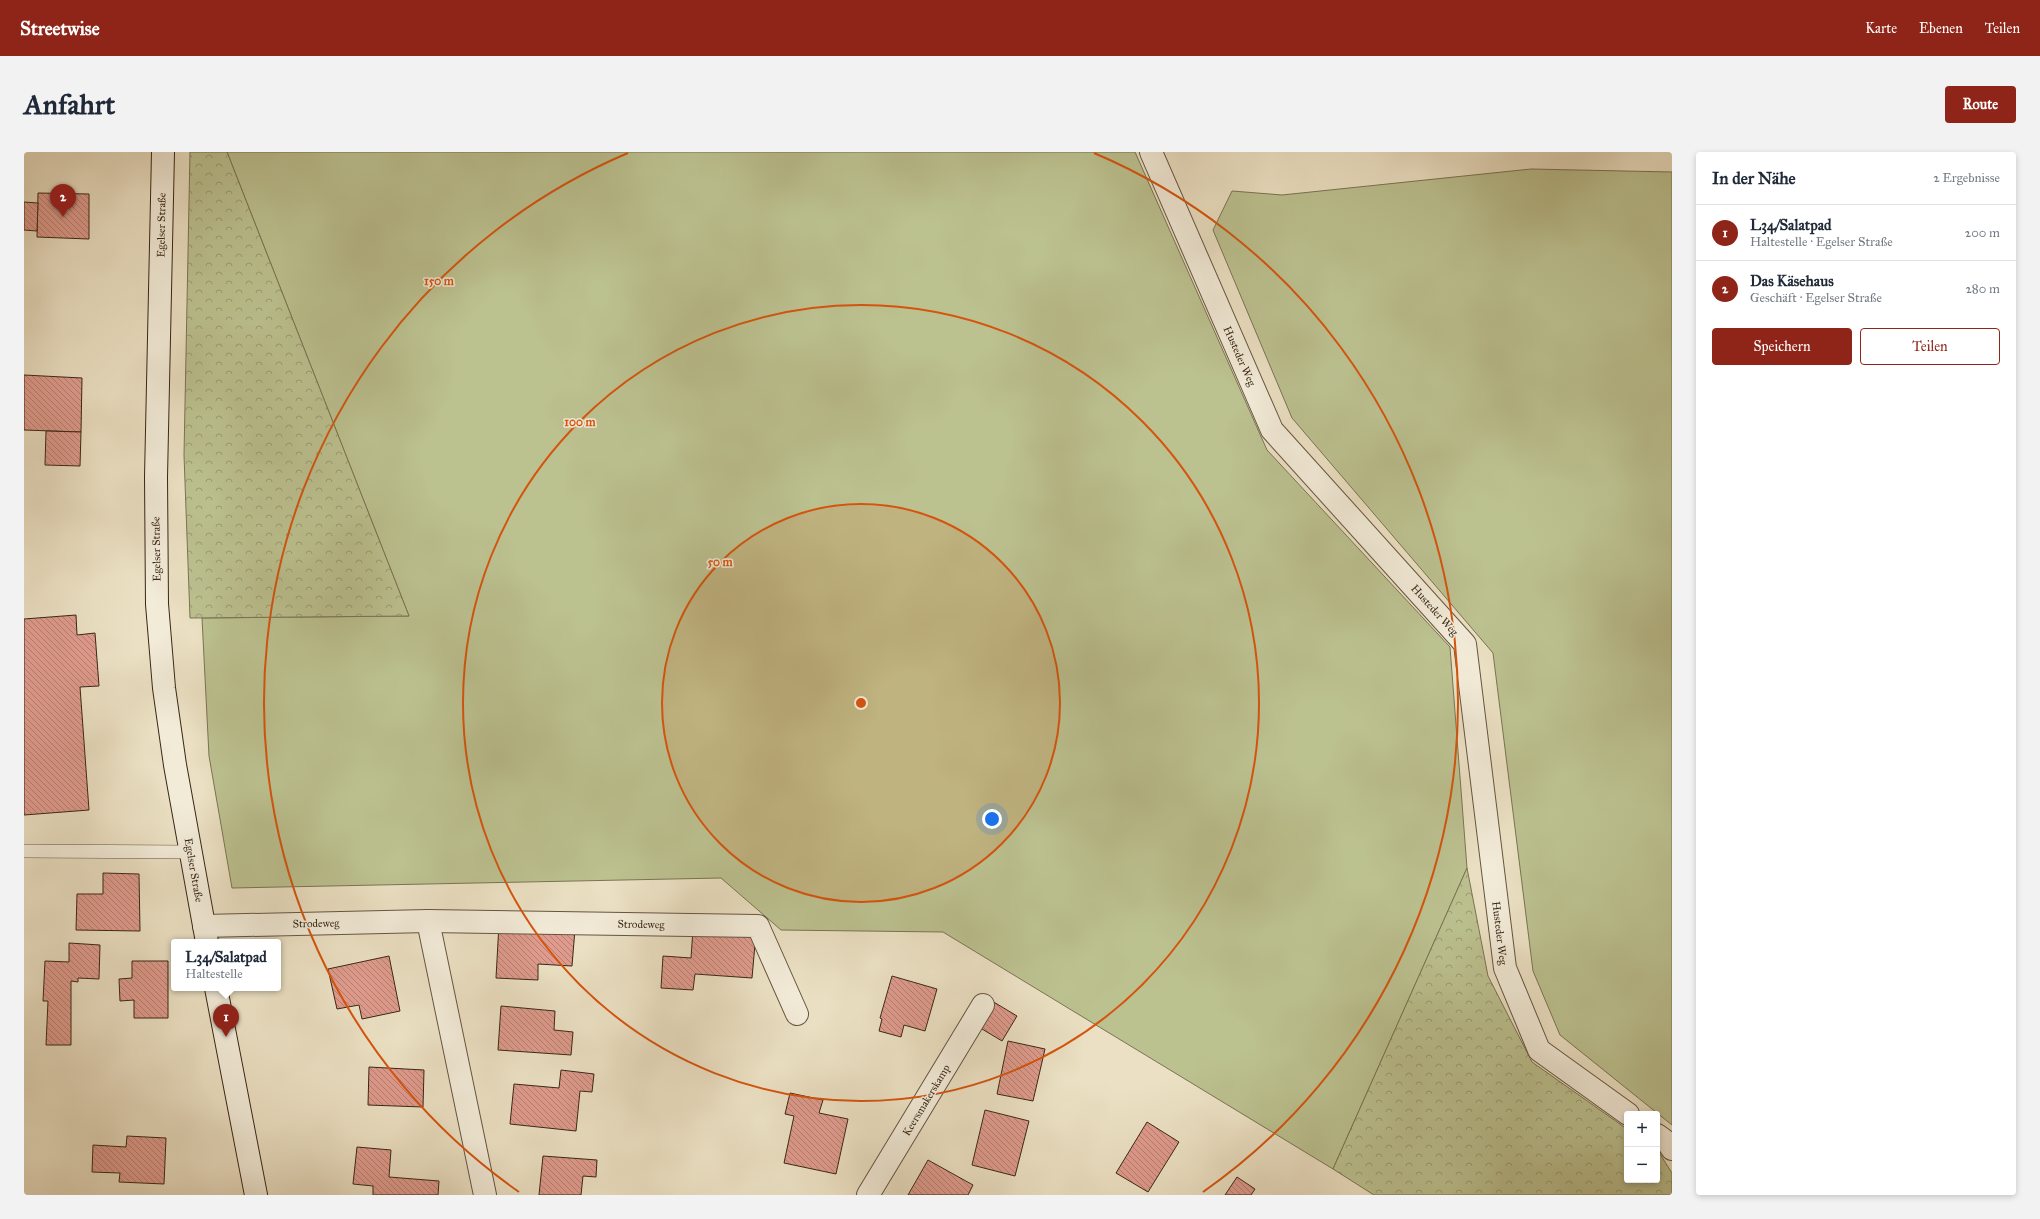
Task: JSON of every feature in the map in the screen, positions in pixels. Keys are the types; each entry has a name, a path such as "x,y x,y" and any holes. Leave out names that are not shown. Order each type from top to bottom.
{"street":[{"name":"Egelser Straße","path":"164,152 156,477 157,604 165,695 190,852 206,934"},
{"name":"Husteder Weg","path":"1151,152 1272,430 1465,644 1504,968 1539,1050 1624,1111"},
{"name":"Strodeweg","path":"206,934 428,921 758,926 797,1014"},
{"path":"428,921 485,1195"},
{"path":"217,991 256,1195"},
{"name":"Keersmakerskamp","path":"868,1195 983,1005"},
{"path":"1660,1137 1668,1143 1672,1149"}],"lane":[{"path":"24,851 190,852"}],"green space":[{"path":"190,152 227,152 409,616 190,618 184,455"},
{"path":"227,152 1135,152 1267,450 1450,647 1467,868 1333,1169 943,932 781,930 721,878 232,888 209,756 202,618 409,616"},
{"path":"1531,169 1672,172 1672,1125 1660,1115 1660,1111 1655,1111 1560,1035 1533,971 1493,653 1292,418 1213,230 1232,191 1282,195"},
{"path":"1467,868 1488,976 1532,1062 1624,1127 1624,1183 1660,1183 1660,1154 1672,1173 1672,1195 1374,1195 1333,1169"}],"building":[{"path":"38,193 89,194 89,239 37,237"},
{"path":"24,202 38,203 37,231 24,230"},
{"path":"24,375 82,378 81,432 24,430"},
{"path":"46,431 81,432 80,466 45,465"},
{"path":"76,615 77,635 95,633 99,686 80,687 89,810 24,815 24,619"},
{"path":"103,873 139,874 140,931 76,930 77,894 103,894"},
{"path":"499,924 575,929 572,966 538,964 538,980 496,978"},
{"path":"693,929 756,933 752,978 695,974 693,990 661,988 663,956 691,958"},
{"path":"69,943 100,945 99,979 78,978 78,982 71,981 71,1045 46,1045 48,1001 43,1001 45,961 69,962"},
{"path":"389,956 400,1011 362,1019 359,1005 337,1009 328,969"},
{"path":"132,961 168,961 168,1018 134,1018 134,1000 120,1001 119,979 132,978"},
{"path":"892,976 937,989 925,1031 904,1025 901,1037 879,1031 882,1019 880,1018"},
{"path":"992,1001 1017,1016 1002,1041 977,1026"},
{"path":"501,1006 555,1011 554,1030 573,1032 571,1055 498,1050"},
{"path":"1008,1041 1045,1049 1033,1101 997,1094"},
{"path":"369,1067 424,1070 423,1107 368,1105"},
{"path":"561,1070 594,1074 592,1092 580,1091 576,1131 510,1124 514,1084 559,1088"},
{"path":"790,1093 823,1100 819,1113 848,1119 836,1174 784,1163 794,1116 785,1114"},
{"path":"985,1110 1029,1121 1015,1176 972,1165"},
{"path":"1147,1122 1179,1142 1148,1192 1116,1173"},
{"path":"127,1136 166,1138 164,1184 119,1182 120,1173 92,1172 93,1145 126,1147"},
{"path":"357,1147 391,1150 389,1177 439,1181 438,1195 373,1195 373,1186 353,1184"},
{"path":"543,1156 597,1160 596,1177 583,1176 581,1195 539,1195"},
{"path":"928,1160 973,1185 968,1195 908,1195"},
{"path":"1237,1177 1255,1189 1251,1195 1225,1195"}],"place":[{"name":"Das Käsehaus","path":"63,217"},
{"name":"L34/Salatpad","path":"226,1037"}]}
